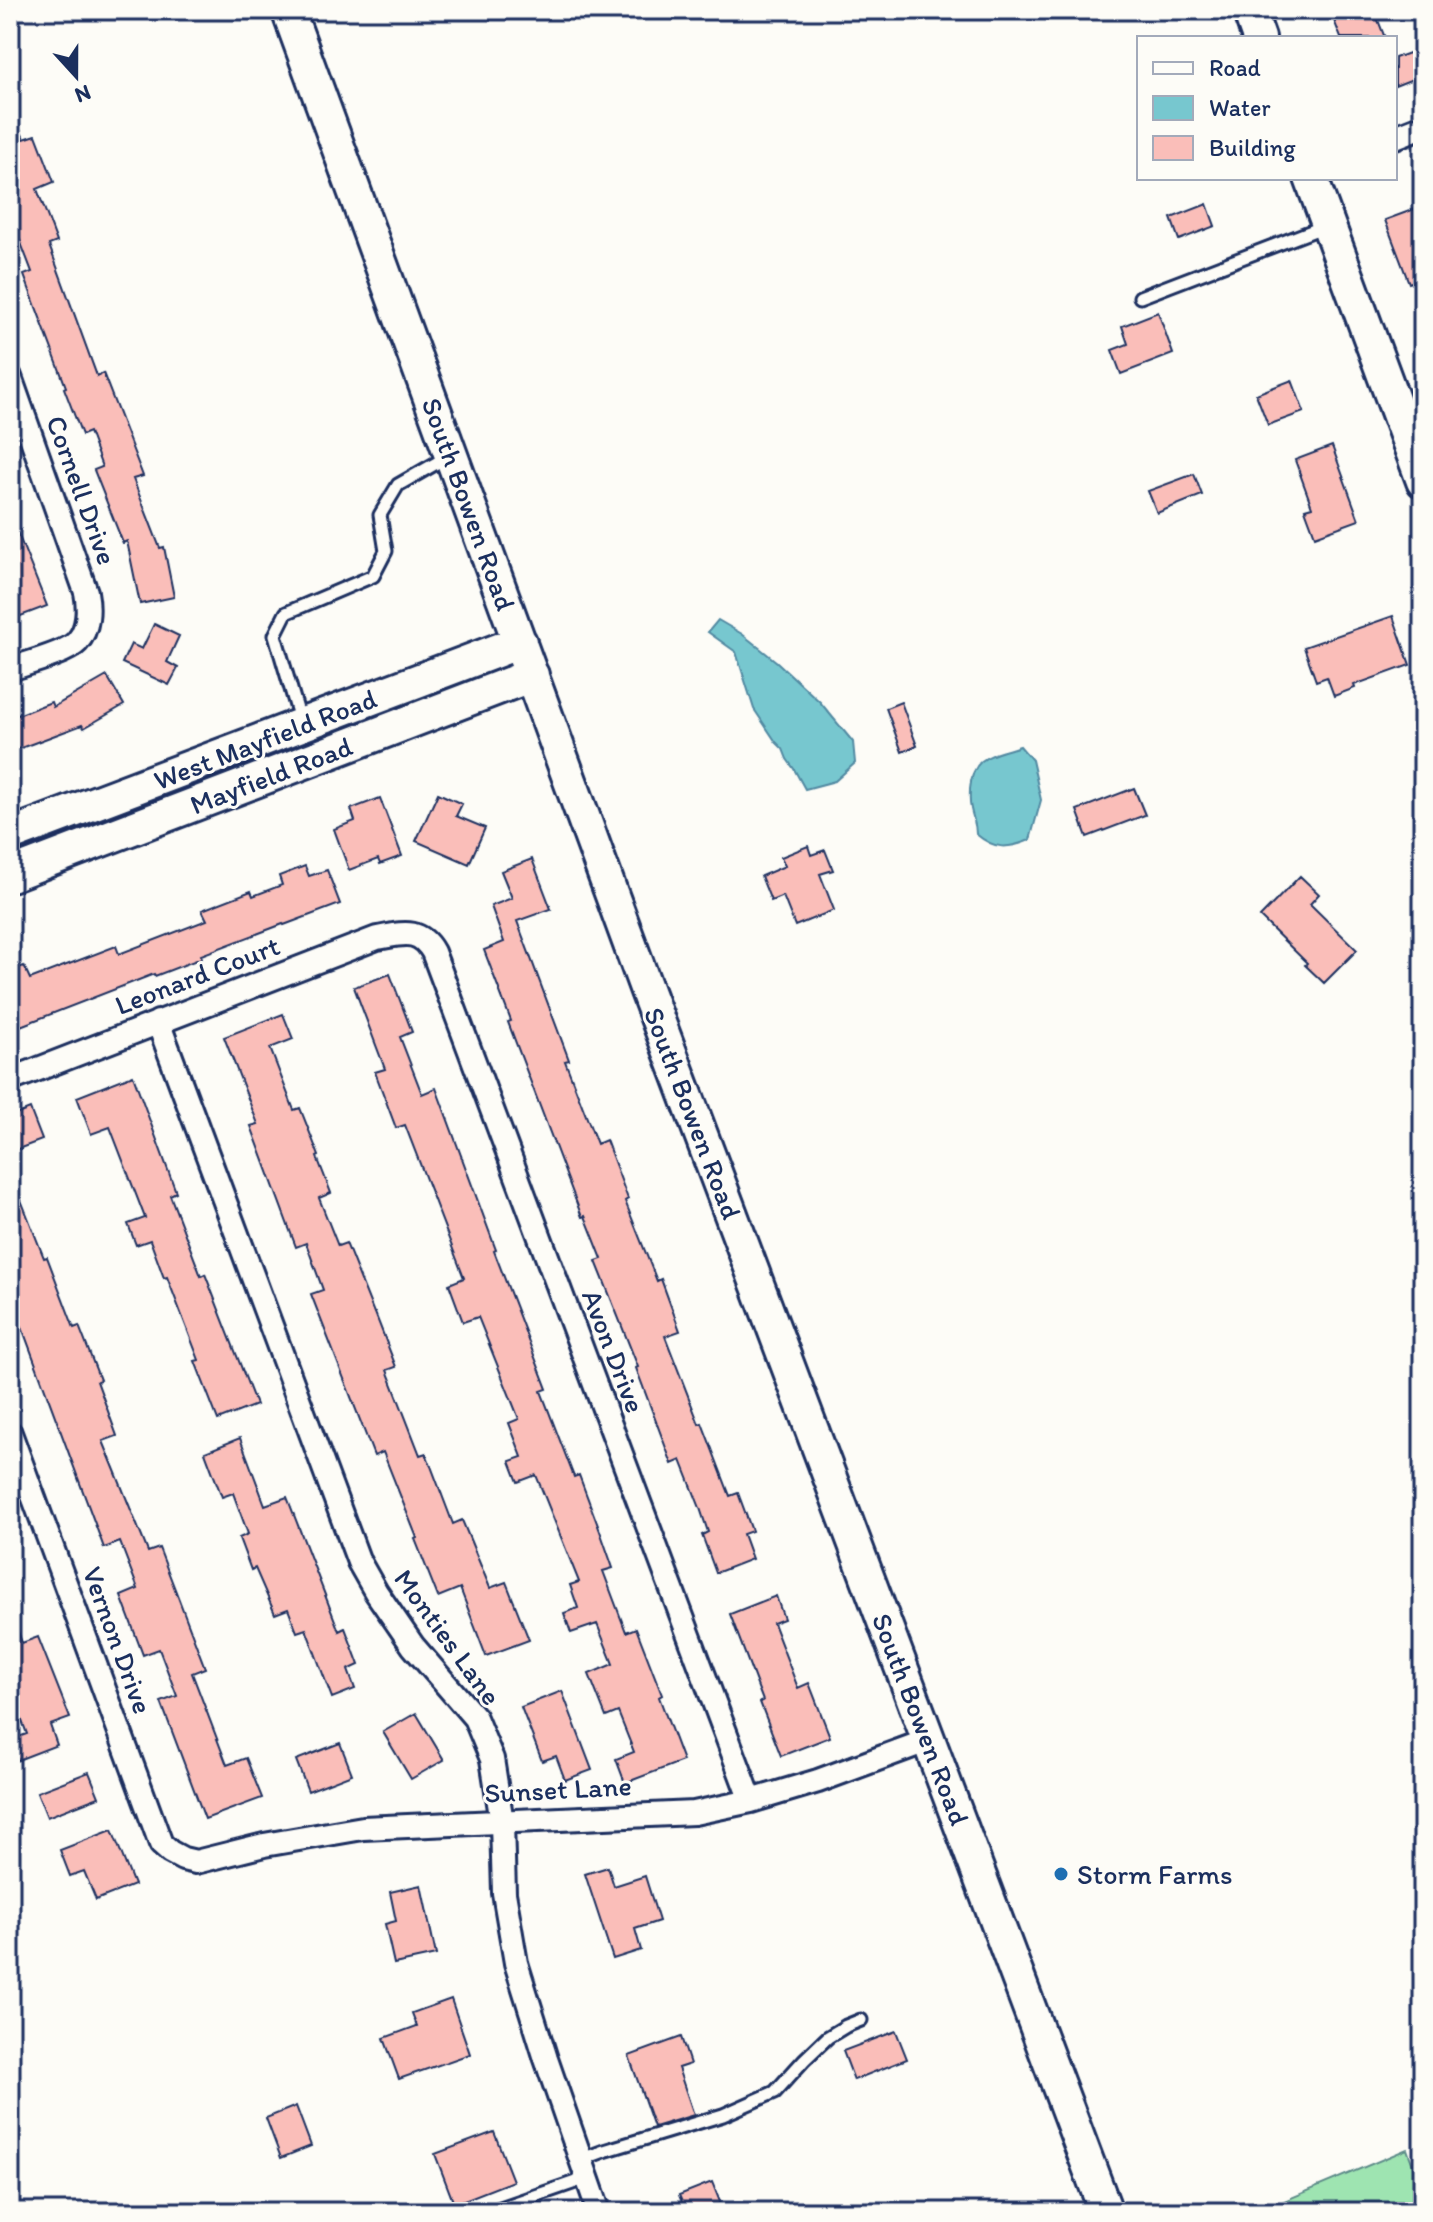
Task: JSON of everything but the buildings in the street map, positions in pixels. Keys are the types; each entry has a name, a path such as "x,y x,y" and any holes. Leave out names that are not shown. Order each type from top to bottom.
{"main road":[{"name":"South Bowen Road","path":"288,10 647,991 1106,2212"},
{"path":"1249,10 1258,36"},
{"path":"1312,180 1423,481"},
{"name":"West Mayfield Road","path":"10,835 520,642"},
{"name":"Mayfield Road","path":"10,875 532,675"}],"street":[{"path":"1397,136 1423,126"},
{"name":"Cornell Drive","path":"10,377 86,592 89,609 76,643 10,669"},
{"name":"Leonard Court","path":"10,1080 377,938 408,934"},
{"name":"Avon Drive","path":"408,934 427,941 433,952 751,1801"},
{"name":"Monties Lane","path":"158,1022 359,1562 413,1646 475,1718 492,1759 502,1822 504,1893 516,1963 599,2212"},
{"name":"Vernon Drive","path":"10,1433 161,1844 183,1859"},
{"name":"Sunset Lane","path":"183,1859 196,1862 264,1845 363,1828 694,1813 751,1801 818,1781 929,1740"}],"lane":[{"path":"1140,297 1329,224"},
{"path":"301,725 275,635 286,613 373,576 386,551 380,515 398,485 451,454"},
{"path":"489,2212 583,2169 604,2151 723,2115 775,2092 828,2037 861,2020"}],"green space":[{"path":"1407,2149 1423,2192 1423,2212 1258,2212"}],"water":[{"path":"718,620 742,634 777,662 820,702 853,742 855,763 835,781 805,789 783,749 754,709 736,652 708,632"},
{"path":"1020,746 1032,760 1041,800 1030,840 1015,845 996,845 976,834 970,801 972,778 975,769 986,758"}],"place":[{"name":"Storm Farms","path":"1061,1874"}]}
